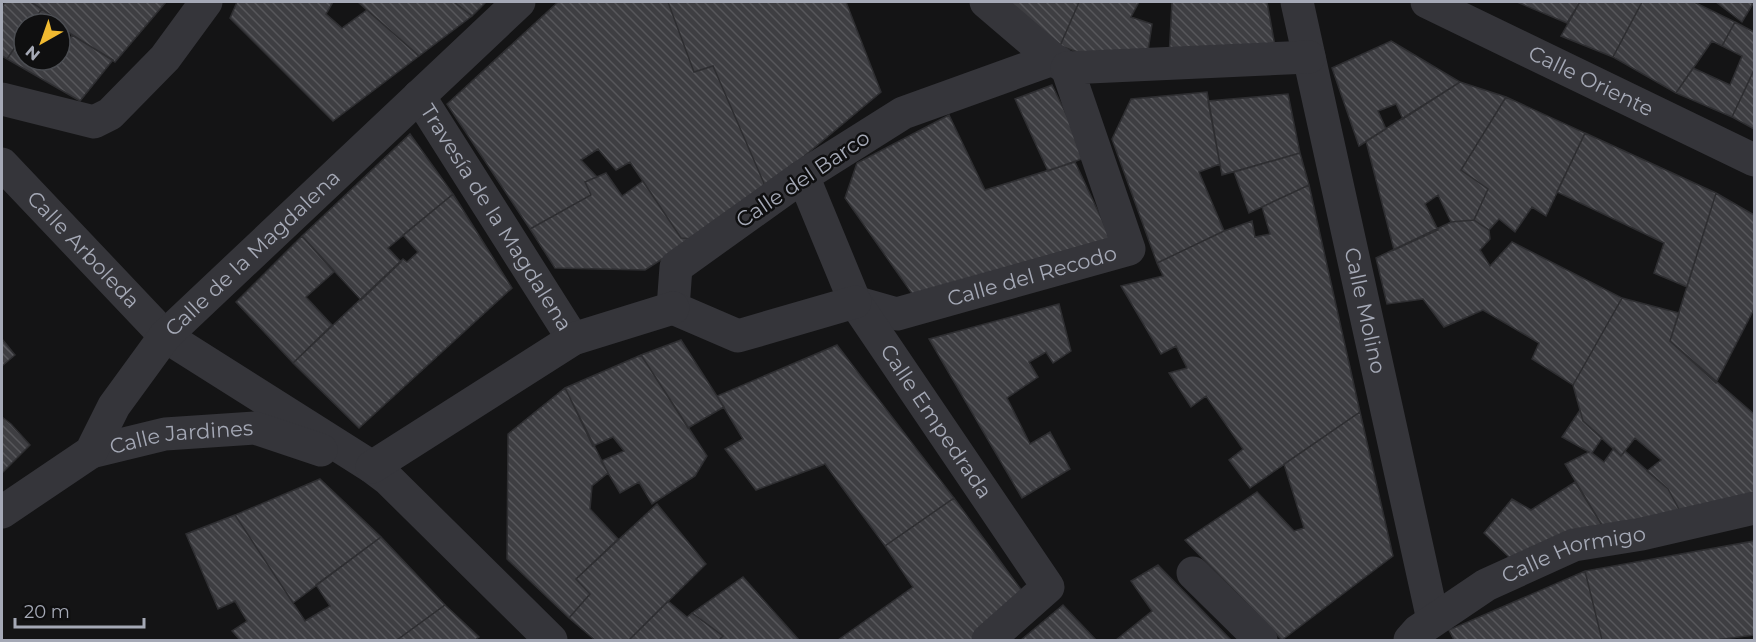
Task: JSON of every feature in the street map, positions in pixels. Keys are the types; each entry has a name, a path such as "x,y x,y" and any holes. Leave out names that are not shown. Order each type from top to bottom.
{"street":[{"path":"2,99 94,122 110,114 165,58 206,2"},
{"name":"Calle de la Magdalena","path":"2,512 91,452 114,406 165,336 519,2"},
{"path":"986,2 1060,63"},
{"name":"Calle Molino","path":"1297,2 1422,631"},
{"name":"Calle Oriente","path":"1427,2 1755,160"},
{"name":"Calle del Barco","path":"673,308 676,267 803,176 903,113 1060,63 1309,57"},
{"name":"Calle del Recodo","path":"855,302 897,314 1129,249 1060,63"},
{"name":"Travesía de la Magdalena","path":"419,96 573,339"},
{"name":"Calle Arboleda","path":"2,164 165,336"},
{"name":"Calle Empedrada","path":"803,176 855,302 1048,587 988,640"},
{"path":"372,467 573,339 673,308 738,336 855,302"},
{"name":"Calle Jardines","path":"165,336 388,479 550,640"},
{"name":"Calle Jardines","path":"91,452 165,434 255,428 372,467"},
{"name":"Calle Hormigo","path":"1422,631 1486,585 1574,545 1641,534 1755,508"},
{"path":"1193,573 1261,640"}],"building":[{"path":"6,2 31,2 42,9 40,12 12,12 12,52 7,59 2,56 2,6"},
{"path":"31,2 166,2 115,62 72,35 72,12 46,12"},
{"path":"237,2 333,2 326,14 342,28 367,10 419,56 333,121 230,18"},
{"path":"358,2 454,2 472,16 419,56"},
{"path":"454,2 486,2 472,16"},
{"path":"558,2 668,2 694,72 713,66 766,188 694,239 681,238 630,162 616,170 598,149 581,160 597,177 585,182 591,195 530,229 447,104"},
{"path":"668,2 846,2 881,92 766,188 713,66 694,72"},
{"path":"1005,2 1079,2 1060,46"},
{"path":"1079,2 1139,2 1131,17 1152,24 1148,51 1084,54 1060,46"},
{"path":"1172,2 1267,2 1275,46 1169,58"},
{"path":"1517,2 1580,2 1567,23"},
{"path":"1580,2 1642,2 1613,57 1561,36"},
{"path":"1642,2 1694,2 1735,22 1722,46 1712,41 1676,93 1613,57"},
{"path":"1716,2 1754,2 1742,22"},
{"path":"1735,22 1754,32 1754,70 1732,117 1676,93 1693,68 1730,85 1742,56 1722,46"},
{"path":"72,35 113,60 80,101 30,72 72,72"},
{"path":"1391,41 1460,82 1403,119 1396,104 1378,111 1386,129 1359,146 1332,68"},
{"path":"12,52 12,62 7,59"},
{"path":"1754,70 1754,129 1732,117"},
{"path":"1460,82 1506,97 1461,170 1488,189 1474,220 1451,222 1438,195 1425,204 1438,230 1394,250 1366,141"},
{"path":"1052,85 1087,157 1048,171 1015,99"},
{"path":"1207,92 1220,164 1199,172 1224,231 1157,263 1112,139 1131,99"},
{"path":"1288,94 1300,153 1222,175 1208,101"},
{"path":"1506,97 1585,133 1546,216 1532,207 1515,232 1499,219 1489,230 1474,220 1488,189 1461,170"},
{"path":"949,115 985,190 1075,162 1111,239 915,298 845,198 857,163"},
{"path":"1585,133 1716,193 1687,287 1654,273 1664,243 1557,192"},
{"path":"410,134 453,194 388,248 401,262 361,300 302,236"},
{"path":"1300,153 1309,185 1249,213 1234,172"},
{"path":"606,173 622,196 643,181 681,238 694,239 645,270 555,268 530,229 591,195 585,182"},
{"path":"1309,185 1360,412 1250,488 1229,460 1243,449 1206,396 1191,407 1169,373 1187,368 1176,346 1161,354 1121,286 1163,276 1157,263 1224,231 1252,221 1255,237 1270,234 1262,207"},
{"path":"1716,193 1754,215 1754,309 1716,383 1670,341"},
{"path":"453,194 512,288 359,428 293,363 403,259 407,262 418,252 403,235"},
{"path":"1474,220 1489,230 1490,239 1480,250 1490,266 1512,242 1622,298 1573,385 1532,359 1539,343 1483,310 1444,327 1423,299 1387,304 1376,258 1451,222"},
{"path":"302,236 334,272 306,297 332,325 293,363 236,302"},
{"path":"1622,298 1679,313 1670,341 1754,414 1754,495 1681,513 1668,489 1647,471 1661,460 1635,438 1621,456 1583,421 1573,385"},
{"path":"1059,304 1071,351 1053,363 1046,352 1029,362 1038,377 1007,398 1030,444 1050,432 1070,469 1022,498 929,339"},
{"path":"2,339 15,355 2,366"},
{"path":"681,340 724,407 688,428 641,355"},
{"path":"837,345 954,498 885,546 825,464 756,490 725,449 743,439 717,396"},
{"path":"641,355 707,456 695,476 652,504 639,482 620,493 601,461 624,451 613,437 593,446 565,388"},
{"path":"565,388 608,473 592,486 590,509 618,539 576,579 590,594 569,618 507,559 508,434"},
{"path":"1580,410 1583,421 1602,438 1592,453 1604,462 1614,448 1621,456 1625,451 1668,489 1681,513 1605,530 1565,464 1589,452 1562,437"},
{"path":"1360,412 1393,556 1282,640 1185,540 1257,492 1294,531 1304,528 1284,464"},
{"path":"2,417 30,445 2,473"},
{"path":"320,479 381,537 293,603 235,515"},
{"path":"1575,482 1605,530 1514,562 1484,533 1512,499 1531,510"},
{"path":"954,498 1025,595 974,640 838,640 913,587 885,546"},
{"path":"657,504 706,564 629,640 595,640 569,618 590,594 576,579"},
{"path":"235,515 305,621 330,606 316,585 381,537 445,605 397,640 240,640 232,631 247,621 235,601 218,609 186,534"},
{"path":"1754,541 1754,635 1715,640 1602,640 1585,571"},
{"path":"1158,565 1231,640 1116,640 1152,611 1131,581"},
{"path":"1585,571 1602,640 1454,640 1449,630"},
{"path":"743,577 799,640 719,640 723,636 692,613"},
{"path":"668,601 687,617 692,613 723,636 719,640 629,640"},
{"path":"445,605 479,637 475,640 397,640"},
{"path":"1063,605 1096,640 1021,640"}]}
